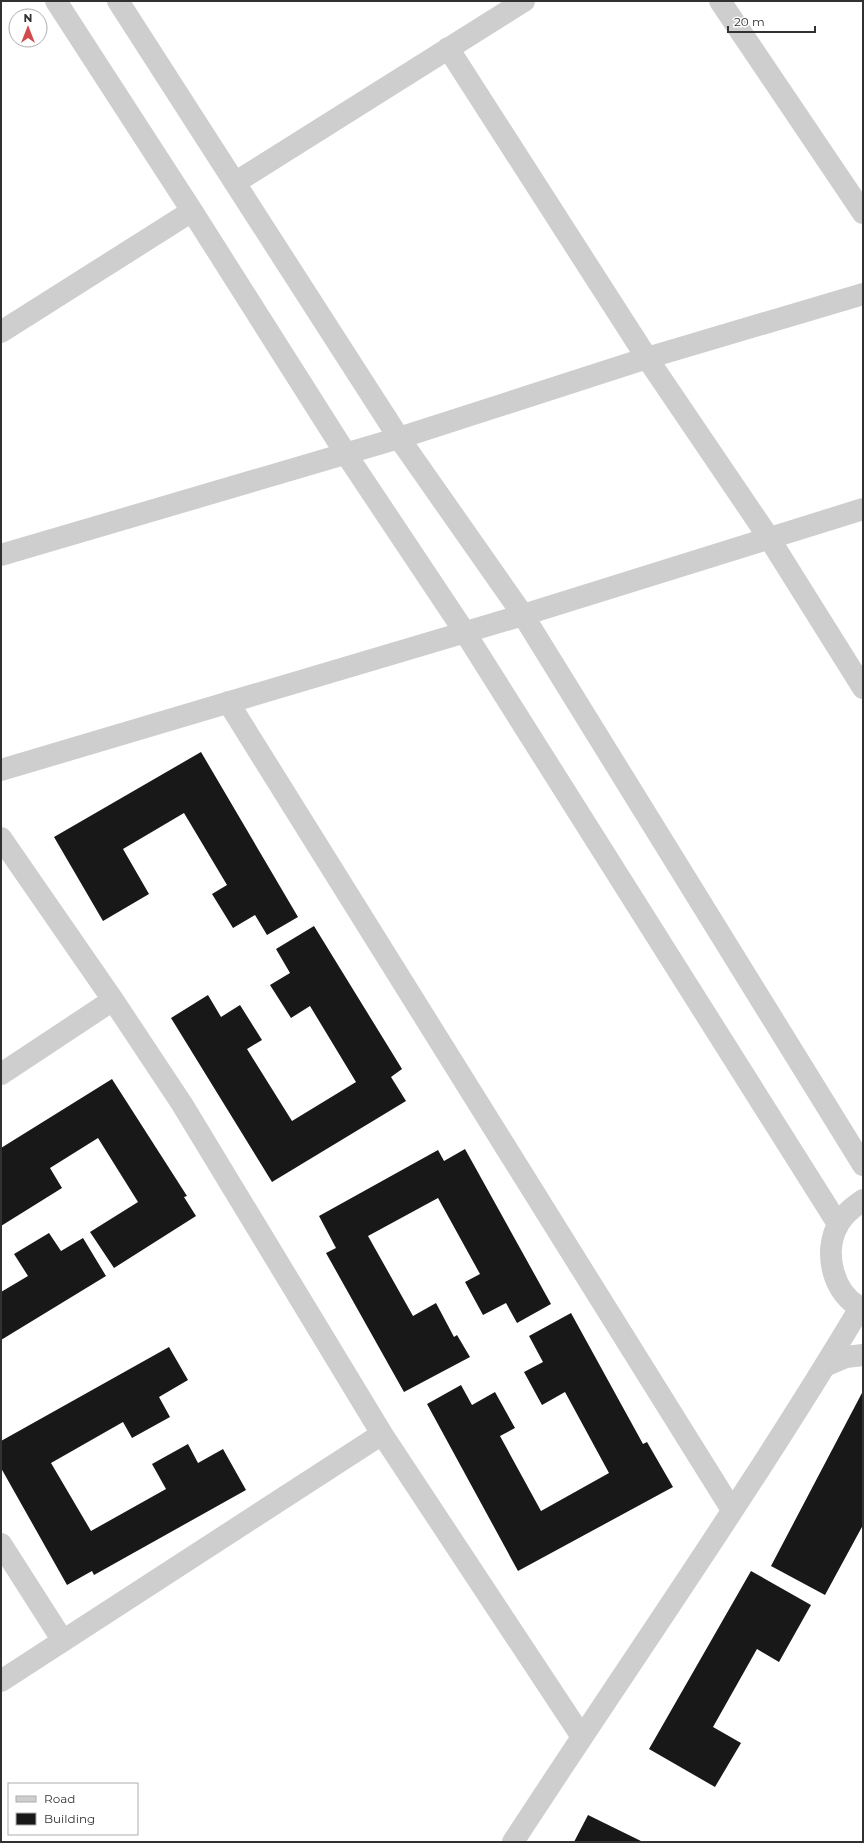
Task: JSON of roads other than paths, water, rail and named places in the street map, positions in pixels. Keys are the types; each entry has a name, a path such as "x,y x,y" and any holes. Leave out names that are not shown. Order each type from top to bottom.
{"street":[{"path":"56,1 192,211 346,454 464,631 838,1224"},
{"path":"118,1 236,182 399,438 523,615 863,1164"},
{"path":"236,182 524,1"},
{"path":"720,1 863,214"},
{"path":"448,48 647,358 769,538 863,688"},
{"path":"1,332 192,211"},
{"path":"1,555 399,438 647,358 863,294"},
{"path":"1,770 464,631 523,615 863,509"},
{"path":"228,702 732,1510"},
{"path":"1,838 113,1000 182,1104 382,1434 582,1737"},
{"path":"1,1074 113,1000"},
{"path":"513,1842 732,1510 862,1308 846,1296 835,1280 830,1261 831,1242 838,1224 849,1210 863,1200"},
{"path":"825,1366 846,1357 863,1355"},
{"path":"1,1681 382,1434"},
{"path":"1,1544 63,1641"}]}
